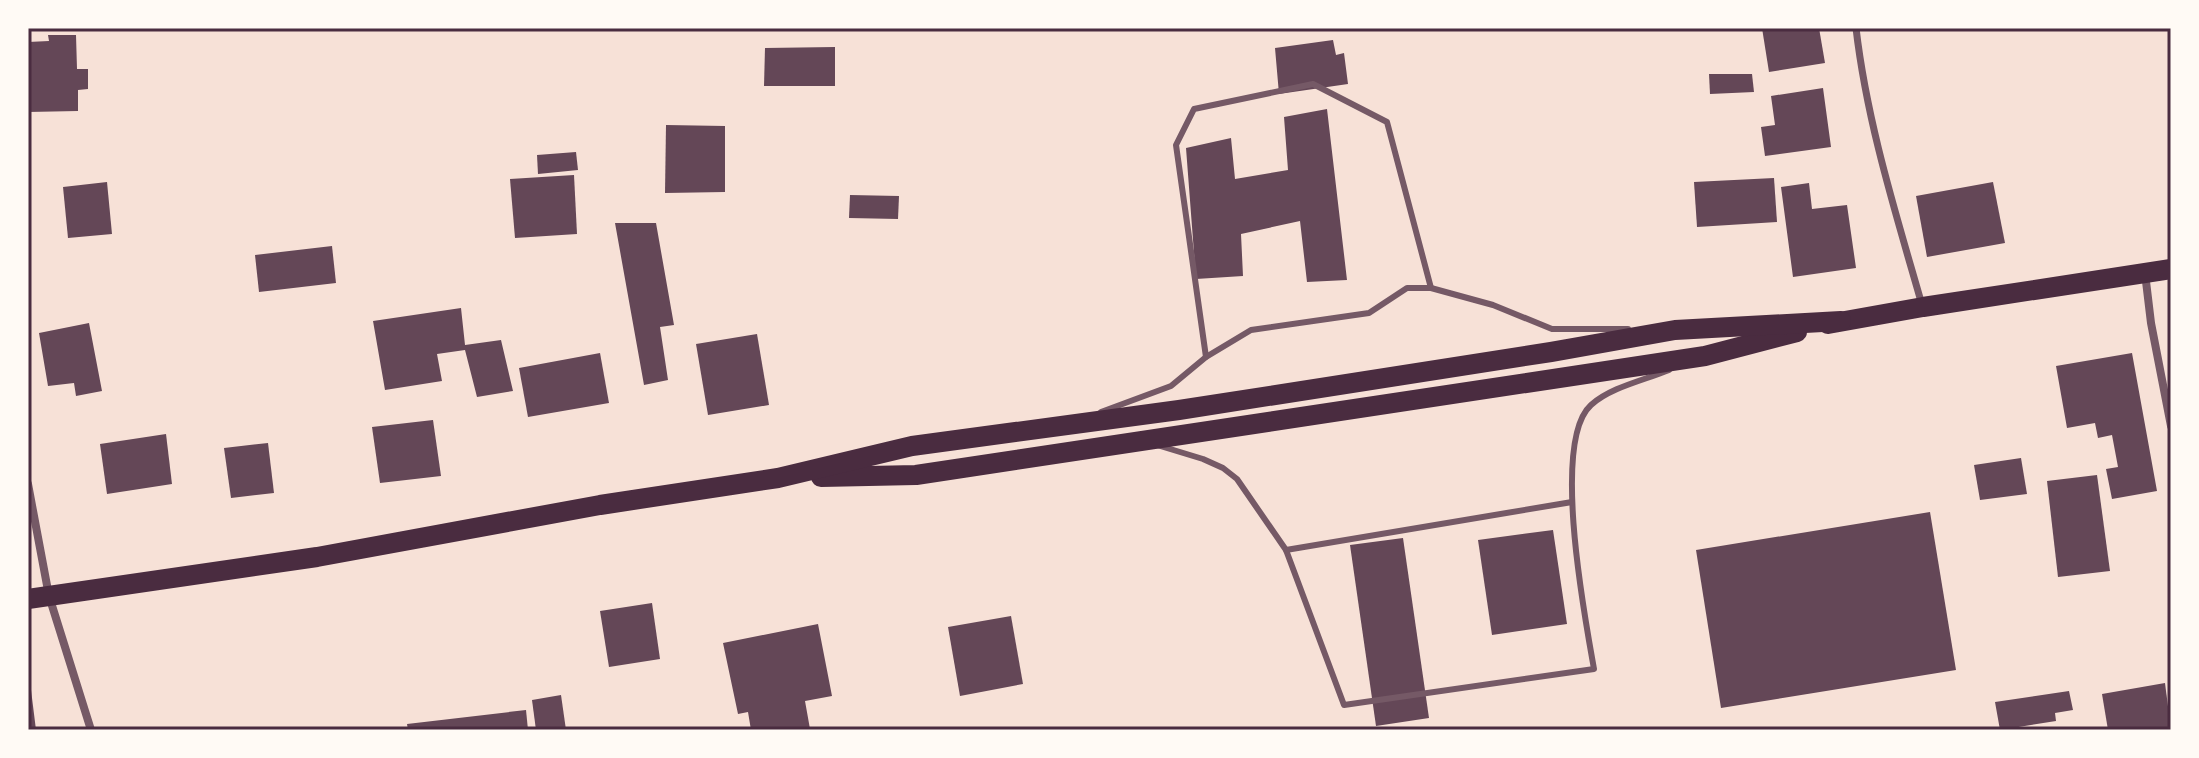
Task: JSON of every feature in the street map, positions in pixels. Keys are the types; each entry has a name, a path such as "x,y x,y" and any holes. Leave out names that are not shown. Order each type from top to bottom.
{"main road":[{"path":"778,478 916,475 1145,442 1705,356 1841,321 2171,269"},
{"path":"28,599 287,562 600,505 778,478 912,446 1060,427 1551,352 1675,330 1841,321"}],"street":[{"path":"1856,28 1861,73 1879,154 1923,307"},
{"path":"2145,272 2151,323 2171,426"},
{"path":"28,484 49,596 91,730"}],"lane":[{"path":"1206,357 1176,145 1194,109 1313,84 1387,122 1431,288"},
{"path":"1060,427 1171,386 1206,357 1251,330 1369,313 1407,288 1431,288 1493,305 1552,329 1675,330"},
{"path":"1145,442 1203,459 1237,479 1286,550 1344,705 1594,669 1583,605 1572,502 1574,441 1586,411 1602,397 1705,356"},
{"path":"1286,550 1572,502"}],"building":[{"path":"1762,28 1819,28 1825,63 1769,72"},
{"path":"48,35 76,35 77,69 88,69 88,89 78,90 78,111 28,112 28,42 49,41"},
{"path":"1333,40 1336,55 1344,53 1348,84 1279,94 1275,48"},
{"path":"835,47 835,86 764,86 765,48"},
{"path":"1709,74 1752,74 1754,92 1710,94"},
{"path":"1823,88 1831,147 1765,156 1761,127 1775,125 1771,96"},
{"path":"1327,109 1347,280 1307,282 1300,221 1241,234 1243,276 1196,279 1186,148 1231,138 1235,179 1288,170 1284,117"},
{"path":"666,125 725,126 725,192 665,193"},
{"path":"576,152 578,170 538,174 537,155"},
{"path":"574,175 577,234 515,238 510,179"},
{"path":"1774,178 1777,222 1697,227 1694,182"},
{"path":"107,182 112,234 68,238 63,187"},
{"path":"1993,182 2005,243 1927,257 1916,196"},
{"path":"1809,183 1812,209 1847,205 1856,268 1793,277 1781,187"},
{"path":"850,195 899,196 898,219 849,218"},
{"path":"615,223 656,223 674,325 660,327 668,380 644,385"},
{"path":"332,246 336,283 259,292 255,255"},
{"path":"461,308 465,345 501,340 513,391 477,397 465,350 437,354 442,381 385,390 373,321"},
{"path":"89,323 102,391 76,396 74,383 48,386 39,333"},
{"path":"757,334 769,405 708,415 696,344"},
{"path":"600,353 609,403 528,417 519,368"},
{"path":"2132,353 2157,491 2112,499 2106,469 2118,467 2112,435 2098,438 2095,423 2067,428 2056,366"},
{"path":"433,420 441,476 380,483 372,427"},
{"path":"166,434 172,484 107,494 100,444"},
{"path":"268,443 274,493 231,498 224,448"},
{"path":"2021,458 2027,494 1980,500 1974,465"},
{"path":"2097,475 2110,571 2058,577 2047,481"},
{"path":"1930,512 1956,670 1721,708 1696,550"},
{"path":"1553,530 1567,624 1492,635 1478,540"},
{"path":"1403,538 1429,718 1376,726 1350,545"},
{"path":"652,603 660,659 609,667 600,611"},
{"path":"1011,616 1023,684 960,696 948,627"},
{"path":"818,624 832,696 805,701 810,729 751,730 748,712 738,714 723,643"},
{"path":"30,682 36,730 28,730"},
{"path":"2165,683 2171,730 2108,730 2102,694"},
{"path":"2069,691 2073,710 2055,713 2056,721 2000,730 1995,702"},
{"path":"561,695 566,730 536,730 532,700"},
{"path":"526,710 528,730 408,730 407,724"}]}
